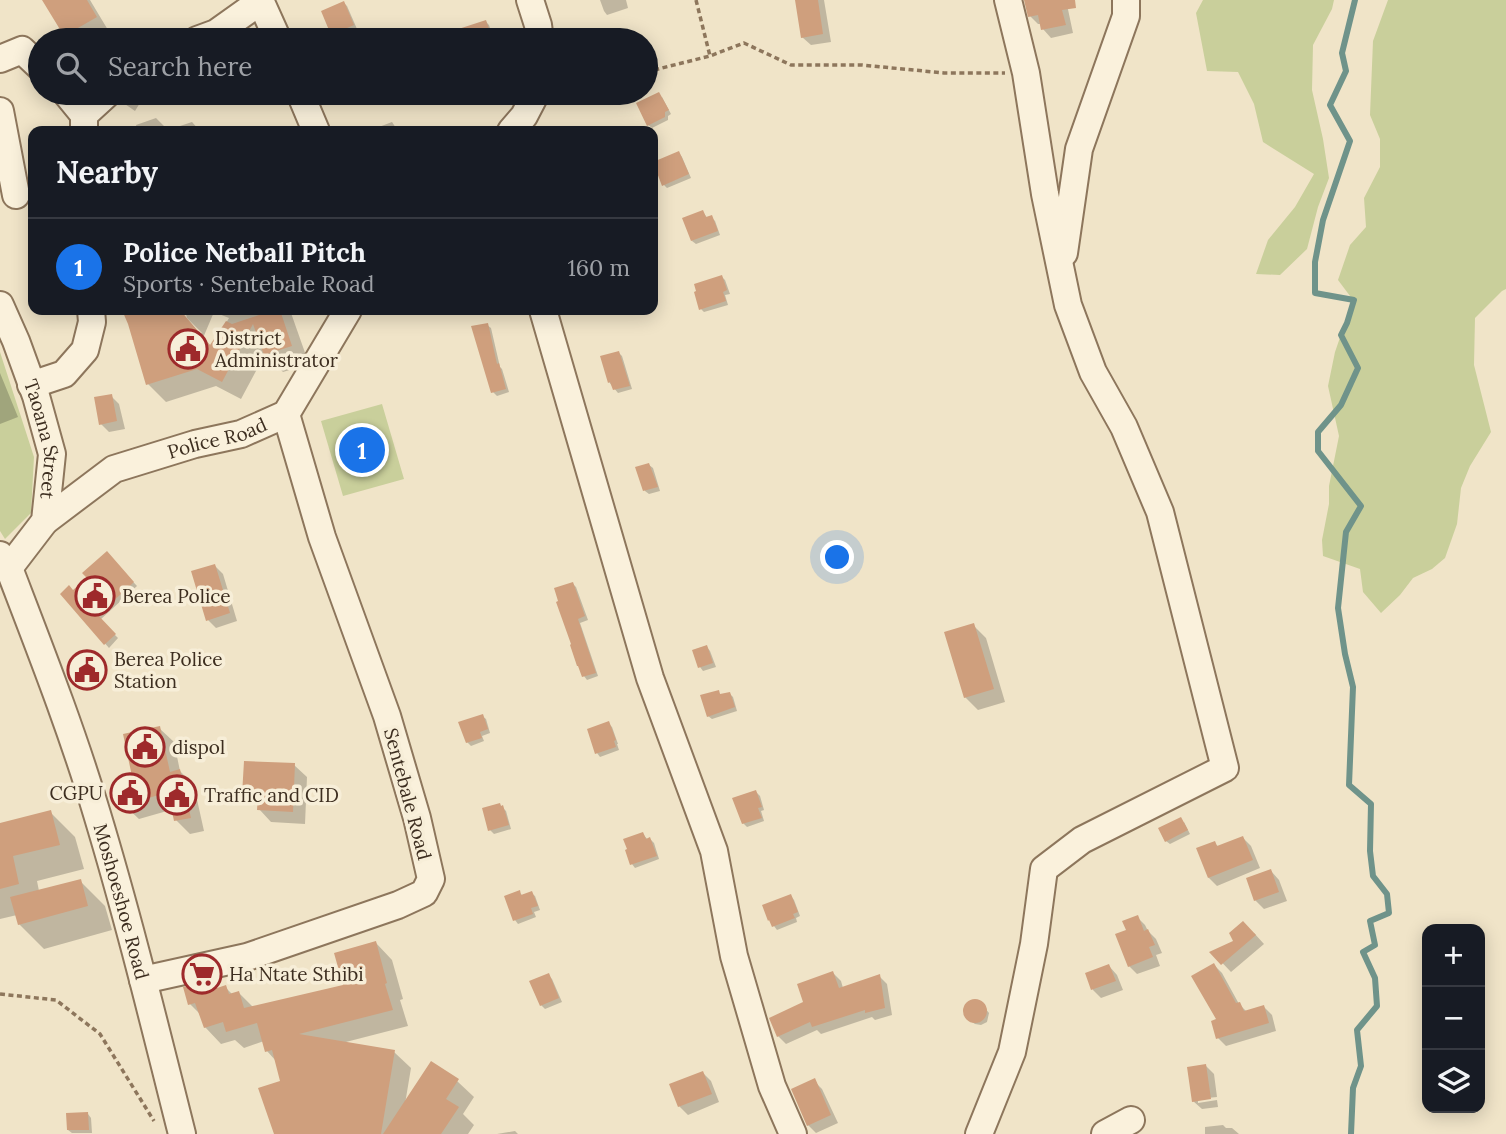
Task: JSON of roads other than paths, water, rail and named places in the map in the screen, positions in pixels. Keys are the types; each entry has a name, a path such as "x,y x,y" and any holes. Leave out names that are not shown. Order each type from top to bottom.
{"street":[{"path":"530,0 538,28"},
{"path":"979,1134 1012,1052 1034,944 1044,869 1082,840 1225,768 1160,512 1124,427 1093,372 1068,305 1045,194 1026,73 1008,0"},
{"path":"1061,272 1079,149 1126,16 1126,0"},
{"path":"223,28 261,1 273,28"},
{"path":"0,59 22,50 28,56"},
{"path":"73,105 84,123 98,105"},
{"path":"305,105 314,126"},
{"path":"515,126 530,105"},
{"path":"0,111 16,196"},
{"name":"Taoana Street","path":"0,306 32,385 52,454 45,522 5,561"},
{"path":"32,385 64,374 85,349 91,315"},
{"name":"Police Road","path":"45,522 114,469 195,444 241,434 286,414 345,315"},
{"path":"544,315 650,678 715,852 734,956 772,1086 793,1134"},
{"name":"Sentebale Road","path":"142,980 247,957 398,905 424,893 431,878 417,818 387,716 321,537 286,414"},
{"name":"Moshoeshoe Road","path":"5,561 59,697 97,812 131,932 182,1134"},
{"path":"1105,1134 1131,1120"}],"waterway":[{"path":"1351,1134 1353,1088 1361,1066 1357,1030 1377,1006 1375,978 1363,952 1375,945 1370,921 1389,913 1387,894 1373,876 1370,851 1371,804 1349,785 1353,687 1338,608 1346,532 1361,506 1318,451 1318,432 1341,405 1358,368 1341,335 1354,300 1315,293 1315,262 1323,220 1350,141 1330,105 1346,71 1342,53 1355,0"}],"place":[{"name":"District Administrator","path":"188,349"},
{"name":"Police Netball Pitch","path":"362,450"},
{"name":"Berea Police","path":"95,596"},
{"name":"Berea Police Station","path":"87,670"},
{"name":"dispol","path":"145,747"},
{"name":"CGPU","path":"130,793"},
{"name":"Traffic and CID","path":"177,795"},
{"name":"Ha Ntate Sthibi","path":"202,974"}]}
